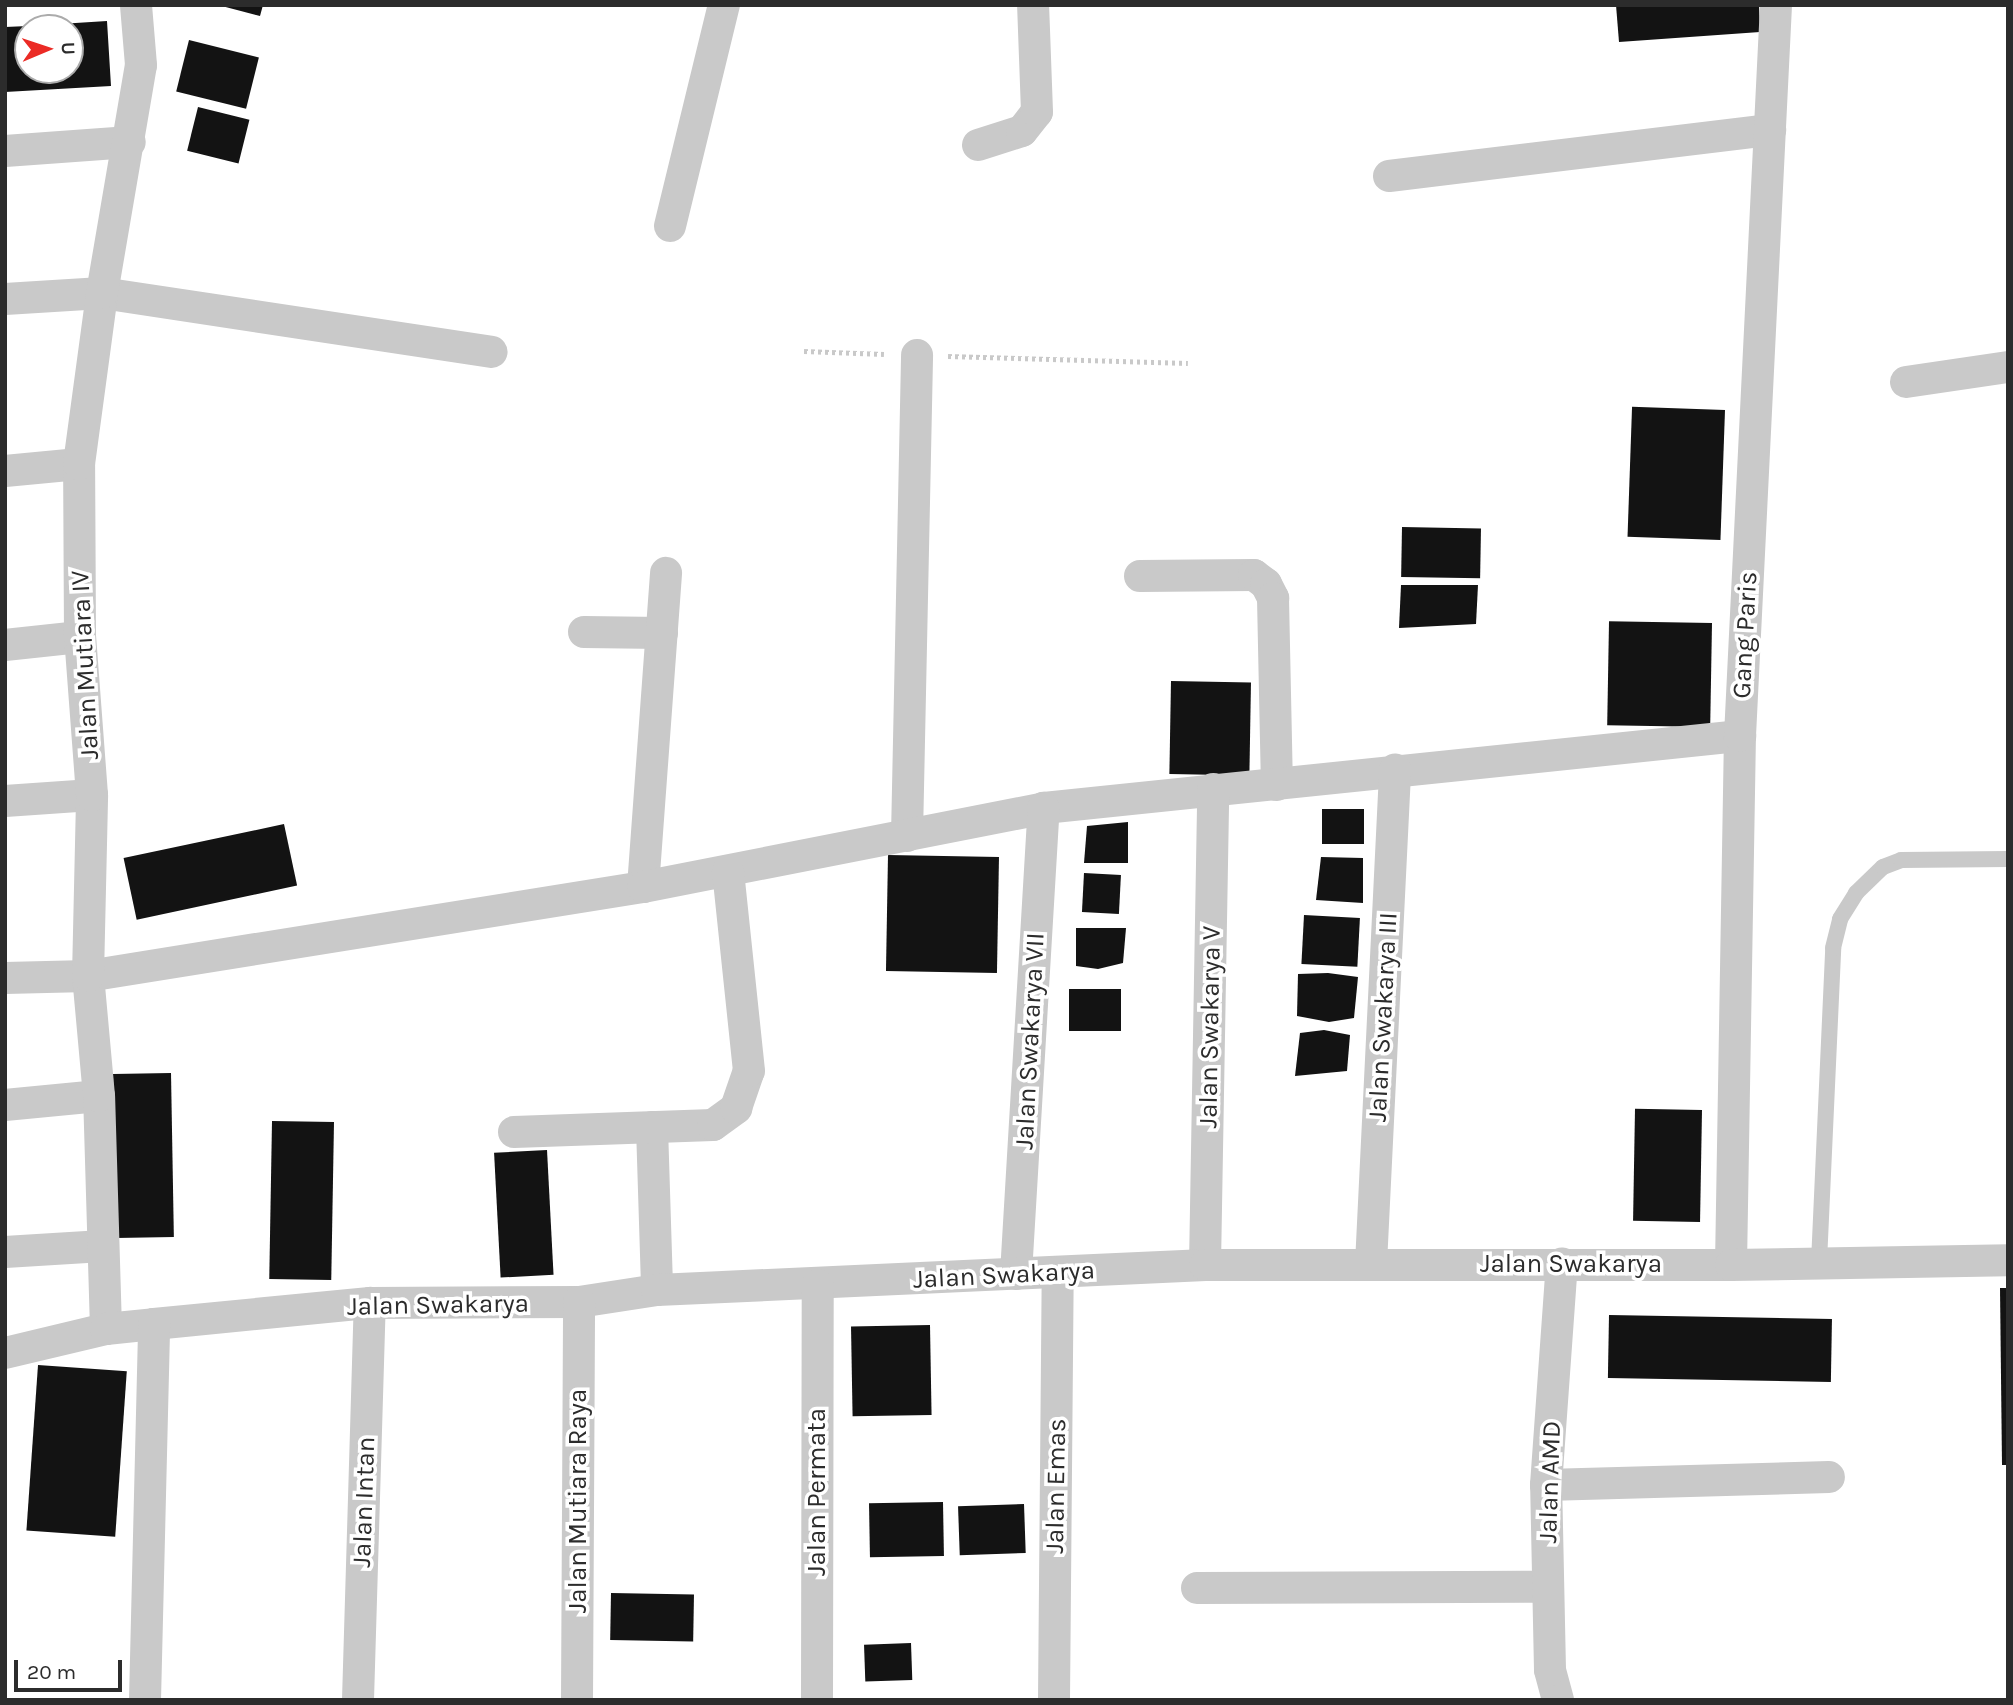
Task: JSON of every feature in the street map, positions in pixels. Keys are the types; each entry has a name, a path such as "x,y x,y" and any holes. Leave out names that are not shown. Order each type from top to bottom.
{"street":[{"name":"Jalan Mutiara IV","path":"106,1329 99,1096 88,976 92,795 80,637 79,464 102,293 130,142 141,65 136,5"},
{"path":"670,226 724,5"},
{"path":"978,145 1021,131 1037,112 1033,5"},
{"name":"Gang Paris","path":"1731,1265 1740,736 1776,5"},
{"path":"1389,176 1770,130"},
{"path":"5,151 130,142"},
{"path":"5,299 102,293 492,352"},
{"path":"907,835 917,355"},
{"path":"1906,382 2008,367"},
{"path":"5,471 79,464"},
{"path":"643,887 666,573"},
{"path":"1140,576 1254,575 1266,584 1273,598 1277,785"},
{"path":"584,632 662,633"},
{"path":"5,645 80,637"},
{"path":"5,978 88,976 643,887 1044,808 1740,736"},
{"name":"Jalan Swakarya III","path":"1371,1264 1395,771"},
{"name":"Jalan Swakarya V","path":"1205,1265 1213,789"},
{"path":"5,801 92,795"},
{"name":"Jalan Swakarya VII","path":"1016,1274 1044,808"},
{"path":"514,1132 713,1125 736,1108 749,1071 728,870"},
{"path":"5,1105 99,1096"},
{"path":"652,1127 657,1290"},
{"path":"5,1252 103,1245"},
{"name":"Jalan Swakarya","path":"5,1353 106,1329 370,1303 579,1302 657,1290 818,1285 1205,1265 1731,1265 2008,1260"},
{"name":"Jalan AMD","path":"1558,1700 1550,1670 1546,1485 1562,1264"},
{"name":"Jalan Emas","path":"1054,1700 1058,1272"},
{"name":"Jalan Permata","path":"817,1700 818,1285"},
{"name":"Jalan Mutiara Raya","path":"577,1700 579,1302"},
{"name":"Jalan Intan","path":"358,1700 370,1303"},
{"path":"145,1700 154,1324"},
{"path":"1546,1485 1829,1477"},
{"path":"1198,1588 1548,1587"}],"lane":[{"path":"1819,1262 1833,948 1840,919 1856,893 1883,867 1901,860 2008,859"}],"path":[{"path":"804,351 1188,363"}],"building":[{"path":"218,5 263,5 260,16"},
{"path":"1616,5 1759,5 1760,32 1619,42"},
{"path":"107,21 111,86 5,92 5,27 14,26 14,84 84,84 84,22"},
{"path":"189,40 259,57 246,109 176,91"},
{"path":"198,107 249,120 239,163 187,151"},
{"path":"1632,407 1725,410 1720,540 1628,537"},
{"path":"1402,527 1481,528 1480,578 1401,577"},
{"path":"1401,585 1478,585 1476,624 1399,628"},
{"path":"1609,621 1712,623 1710,727 1607,725"},
{"path":"1171,681 1251,682 1249,775 1169,774"},
{"path":"1322,809 1364,809 1364,844 1322,844"},
{"path":"1128,822 1128,863 1084,863 1087,826"},
{"path":"284,824 297,886 137,920 124,858"},
{"path":"888,855 999,857 997,973 886,971"},
{"path":"1321,857 1363,858 1363,903 1316,900"},
{"path":"1084,873 1121,875 1119,914 1082,912"},
{"path":"1304,915 1360,918 1357,967 1301,964"},
{"path":"1076,928 1126,928 1123,963 1098,969 1076,966"},
{"path":"1328,973 1358,977 1354,1018 1329,1022 1297,1016 1298,974"},
{"path":"1069,989 1121,989 1121,1031 1069,1031"},
{"path":"1324,1030 1350,1035 1347,1071 1295,1076 1300,1033"},
{"path":"171,1073 174,1237 116,1238 113,1074"},
{"path":"1635,1109 1702,1110 1700,1222 1633,1221"},
{"path":"272,1121 334,1122 331,1280 269,1279"},
{"path":"547,1150 554,1275 501,1278 494,1153"},
{"path":"2000,1288 2008,1288 2008,1465 2002,1465"},
{"path":"1609,1315 1832,1319 1831,1382 1608,1378"},
{"path":"930,1325 932,1415 853,1416 851,1326"},
{"path":"38,1365 127,1371 115,1537 26,1531"},
{"path":"943,1502 944,1556 870,1557 869,1503"},
{"path":"1024,1504 1026,1553 960,1555 958,1506"},
{"path":"611,1593 694,1594 693,1641 610,1640"},
{"path":"911,1643 912,1680 865,1682 864,1645"}]}
